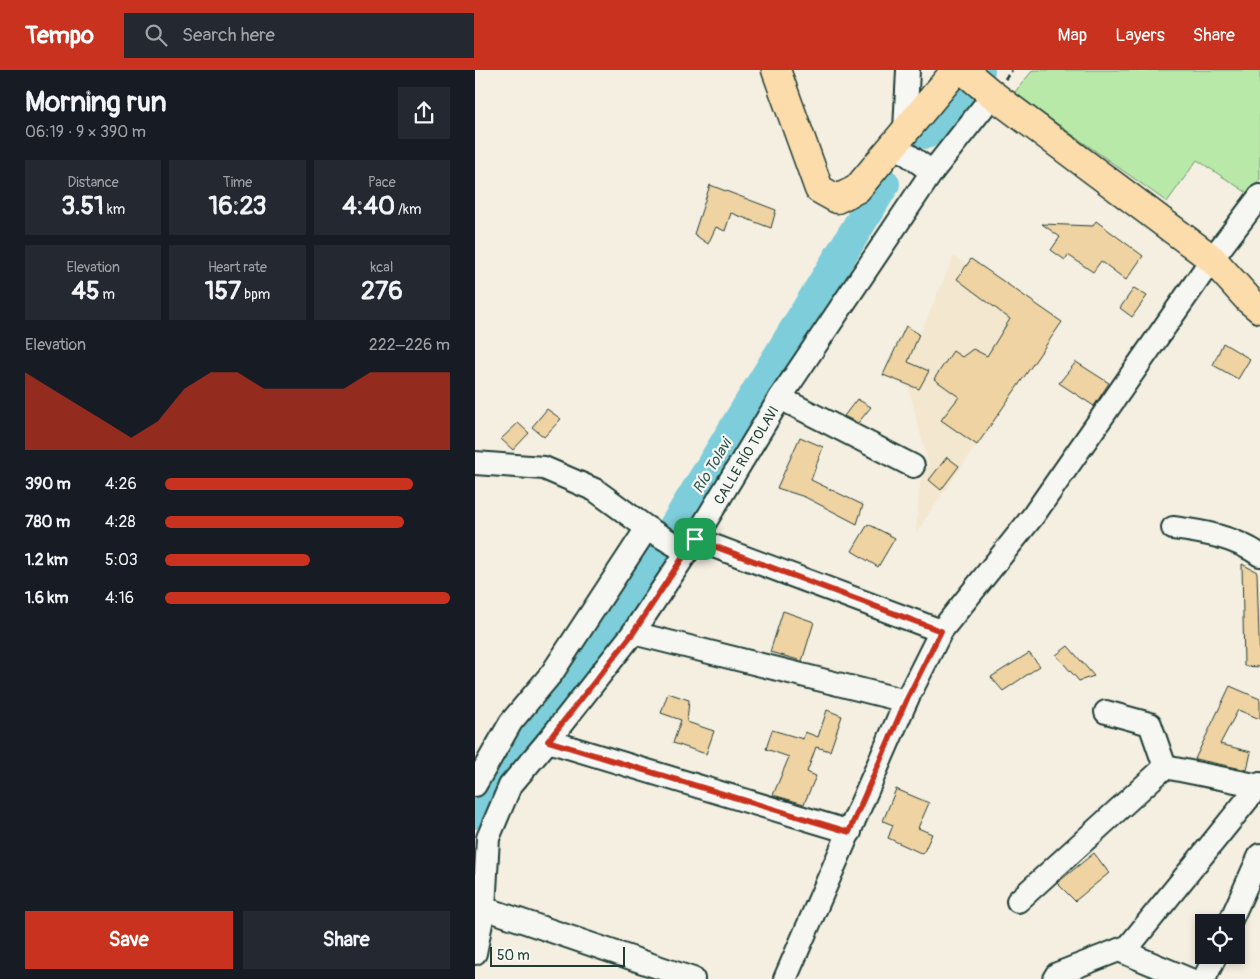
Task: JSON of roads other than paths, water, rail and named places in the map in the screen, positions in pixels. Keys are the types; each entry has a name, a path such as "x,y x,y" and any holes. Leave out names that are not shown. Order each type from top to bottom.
{"main road":[{"path":"776,70 819,189 837,199 857,189 955,70"},
{"path":"963,70 993,95 1212,260 1249,300 1260,309"}],"street":[{"path":"908,70 899,137 932,172"},
{"name":"CALLE RÍO TOLAVI","path":"475,953 484,908 488,838 510,786 633,633 689,547 780,398 932,172 993,95"},
{"path":"785,979 906,701 941,631 1033,516 1212,260 1260,196"},
{"path":"780,398 913,466"},
{"path":"475,463 544,468 595,490 648,528 689,547 941,631"},
{"path":"475,785 511,722 552,673 648,528"},
{"path":"1173,528 1208,532 1248,546 1260,554"},
{"path":"633,633 906,701"},
{"path":"1106,712 1150,724 1162,770"},
{"path":"548,741 849,832"},
{"path":"1162,770 1260,786"},
{"path":"1018,901 1162,770"},
{"path":"1054,979 1057,974 1129,946 1260,786"},
{"path":"1234,914 1260,855"},
{"path":"484,908 693,979"},
{"path":"1119,950 1188,979"},
{"path":"1204,979 1212,964"}],"waterway":[{"name":"Río Tolavi","path":"926,133 979,70"},
{"name":"Río Tolavi","path":"475,813 486,789 675,526 884,184"}]}
